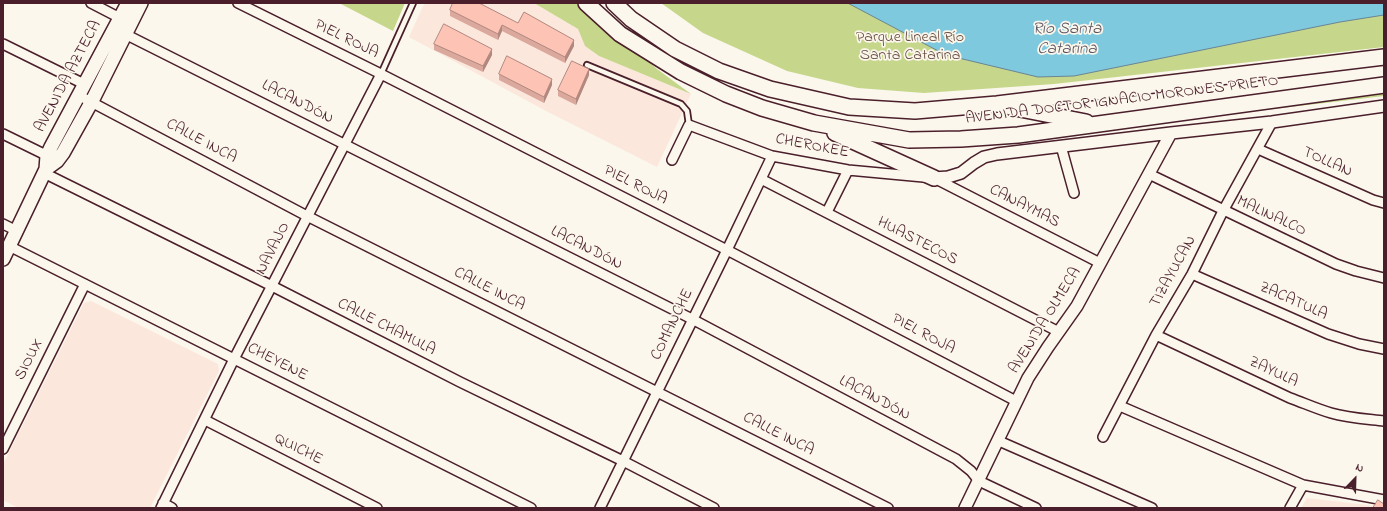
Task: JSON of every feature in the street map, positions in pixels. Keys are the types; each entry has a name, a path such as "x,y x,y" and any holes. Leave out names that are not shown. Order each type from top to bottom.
{"highway":[{"name":"AVENIDA DOCTOR IGNACIO MORONES PRIETO","path":"586,3 620,34 681,72 726,94 762,108 814,123 910,140 961,140 1018,135 1384,85"},
{"name":"AVENIDA DOCTOR IGNACIO MORONES PRIETO","path":"614,3 631,19 675,49 720,71 770,89 849,107 915,111 997,104 1384,58"},
{"path":"997,104 1098,124"},
{"path":"814,123 934,178"}],"main road":[{"name":"AVENIDA AZTECA","path":"3,259 52,158 81,89 120,27 128,3"},
{"path":"52,158 92,101 120,27 141,3"}],"street":[{"name":"LACANDÓN","path":"91,3 120,27 345,144 692,319 956,459 971,471 979,481 1036,508"},
{"name":"PIEL ROJA","path":"238,3 727,250 1016,401"},
{"name":"CALLE INCA","path":"3,44 81,89 92,101 307,216 888,508"},
{"name":"NAVAJO","path":"162,506 234,359 381,74"},
{"path":"934,178 948,178 961,174 984,157 1061,146 1272,122 1384,106"},
{"name":"TIZAYUCAN","path":"1103,437 1156,335 1192,274 1223,211 1272,122"},
{"name":"CHEROKEE","path":"689,125 772,156 848,170 934,178"},
{"path":"672,160 689,125"},
{"name":"AVENIDA OLMECA","path":"966,508 1016,401 1035,367 1077,306 1171,133"},
{"path":"3,134 52,158"},
{"path":"1061,146 1074,193"},
{"name":"TOLLAN","path":"1258,149 1372,200 1384,203"},
{"name":"COMANCHE","path":"600,508 772,156"},
{"path":"827,212 848,170"},
{"name":"CALLE CHAMULA","path":"45,171 460,382 623,461 714,508"},
{"name":"MALINALCO","path":"1148,174 1336,264 1384,278"},
{"name":"CANAYMAS","path":"934,178 1100,263"},
{"name":"HUASTECOS","path":"761,179 1059,332"},
{"path":"3,224 17,231"},
{"name":"CHEYENE","path":"9,246 532,508"},
{"name":"ZACATULA","path":"1192,274 1328,334 1359,344 1384,349"},
{"name":"SIOUX","path":"3,449 85,284"},
{"name":"ZAYULA","path":"1156,335 1290,398 1311,406 1345,416 1384,421"},
{"path":"1120,406 1303,485 1384,500"},
{"name":"QUICHE","path":"205,420 376,508"},
{"path":"998,441 1152,508"},
{"path":"1290,508 1303,485"},
{"path":"162,506 172,508"}],"lane":[{"name":"NAVAJO","path":"381,74 413,3"},
{"path":"587,65 681,104 687,111 689,125"}],"shaded area":[{"path":"426,3 534,3 578,29 585,46 599,56 691,94 657,167 546,111 409,37 423,6"},
{"path":"91,301 218,364 219,371 150,508 18,508 3,500 3,464 84,303"},
{"path":"1307,498 1384,507 1384,508 1301,508"}],"green space":[{"path":"339,3 405,3 393,31"},
{"path":"534,3 583,3 657,69 691,94 599,56 585,46 578,29"},
{"name":"Parque Lineal Río Santa Catarina","path":"661,3 1384,3 1384,47 1054,84 924,93 858,88 787,71 703,33"},
{"path":"1384,93 1384,96 1231,114"}],"water":[{"name":"Río Santa Catarina","path":"848,3 1384,3 1384,15 1340,22 1074,76 1038,77 946,55"}],"building":[{"path":"453,3 479,3 518,23 524,12 574,40 565,57 502,25 498,34 450,10"},
{"path":"444,24 492,49 483,66 434,44"},
{"path":"507,56 552,79 544,97 499,74"},
{"path":"572,61 589,69 576,99 558,90"},
{"path":"1378,500 1384,504 1384,508 1373,508"}]}
